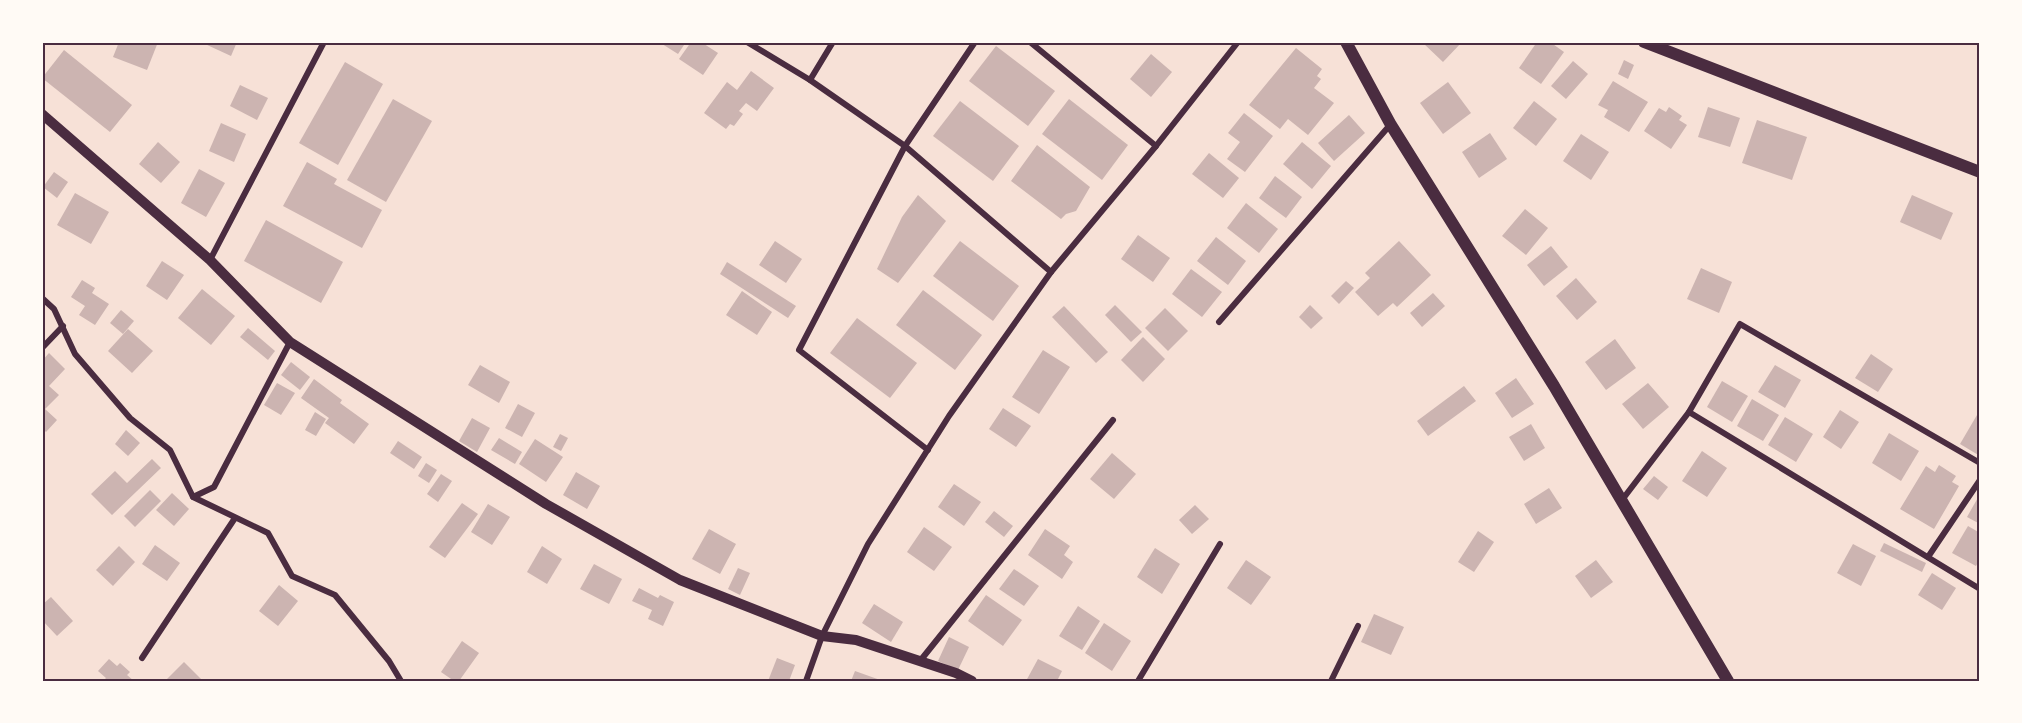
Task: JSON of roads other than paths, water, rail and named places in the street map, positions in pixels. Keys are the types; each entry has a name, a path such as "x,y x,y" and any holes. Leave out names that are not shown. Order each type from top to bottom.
{"main road":[{"path":"1346,42 1391,125 1548,376 1728,681"},
{"path":"1644,42 1661,45 1980,172"}],"street":[{"path":"210,260 324,42"},
{"path":"747,42 810,80 905,146 1051,272"},
{"path":"810,80 833,42"},
{"path":"928,450 799,350 905,146 975,42"},
{"path":"1030,42 1156,146"},
{"path":"806,681 822,636 868,544 928,450 1051,272 1156,146 1238,42"},
{"path":"42,114 210,260 290,342 546,504 680,580 822,636 856,640 957,673 972,681"},
{"path":"1219,322 1391,125"},
{"path":"42,298 54,309 75,354 130,418 170,450 193,497 268,533 292,576 335,595 389,661 401,681"},
{"path":"1622,500 1689,412 1740,324 1980,463"},
{"path":"42,348 63,326"},
{"path":"193,497 214,487 290,342"},
{"path":"1689,412 1980,589"},
{"path":"920,661 1113,420"},
{"path":"1928,557 1980,480"},
{"path":"142,658 236,518"},
{"path":"1138,681 1220,544"},
{"path":"1331,681 1358,626"}]}
